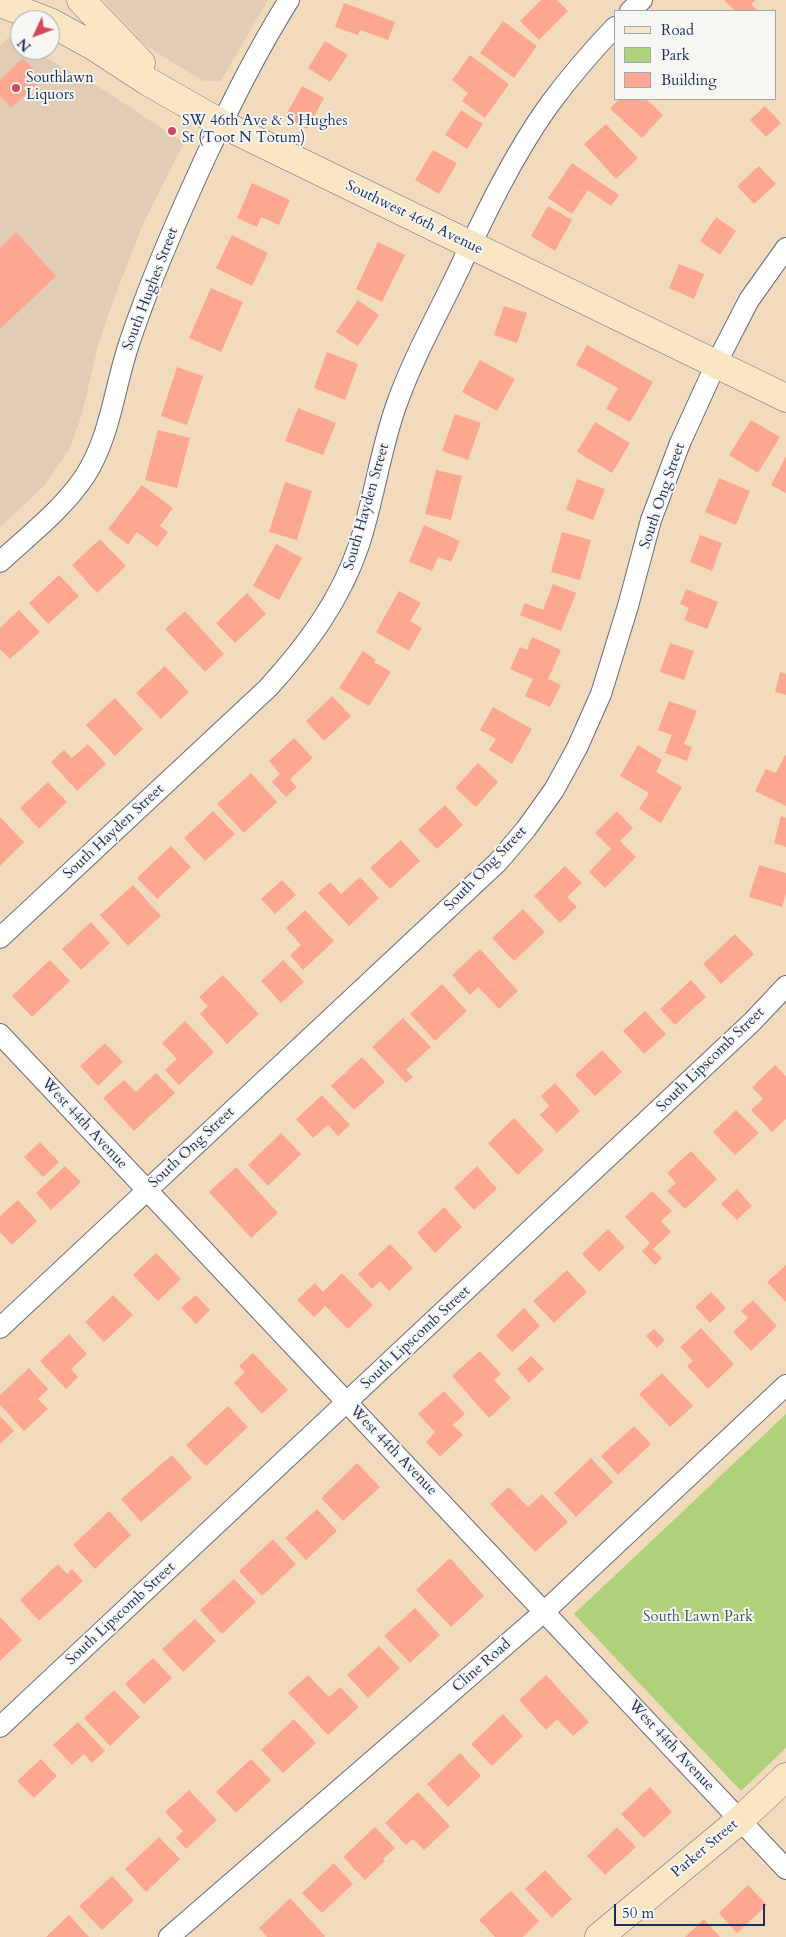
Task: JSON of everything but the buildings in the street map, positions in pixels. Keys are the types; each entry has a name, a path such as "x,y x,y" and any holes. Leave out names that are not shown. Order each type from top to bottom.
{"main road":[{"path":"81,0 135,58 198,111"},
{"path":"0,3 19,10"},
{"name":"Southwest 46th Avenue","path":"60,28 222,124 786,398"},
{"name":"Parker Street","path":"599,1937 740,1820 786,1777"}],"street":[{"name":"South Hughes Street","path":"0,562 66,500 85,476 98,452 108,422 127,347 180,211 271,29 289,0"},
{"path":"631,10 642,0"},
{"name":"South Hayden Street","path":"0,938 268,688 294,660 319,627 339,594 360,543 395,408 408,373 470,245 522,148 548,107 582,62 614,28"},
{"name":"South Ong Street","path":"0,1328 498,862 526,829 554,790 577,748 601,694 628,606 651,520 680,443 716,364 749,300 786,248"},
{"name":"South Lipscomb Street","path":"0,1727 752,1022 786,986"},
{"name":"West 44th Avenue","path":"0,1034 786,1869"},
{"name":"Cline Road","path":"169,1937 545,1611 786,1385"}],"shaded area":[{"path":"103,0 268,0 221,81 203,81 146,46"},
{"path":"9,37 10,60 50,60 107,92 184,143 143,224 114,299 98,345 82,414 70,448 44,486 0,527 0,45"}],"green space":[{"name":"South Lawn Park","path":"786,1414 786,1748 741,1791 574,1614"}],"place":[{"name":"Southlawn Liquors","path":"16,88"},
{"name":"SW 46th Ave & S Hughes St (Toot N Totum)","path":"172,131"}]}
